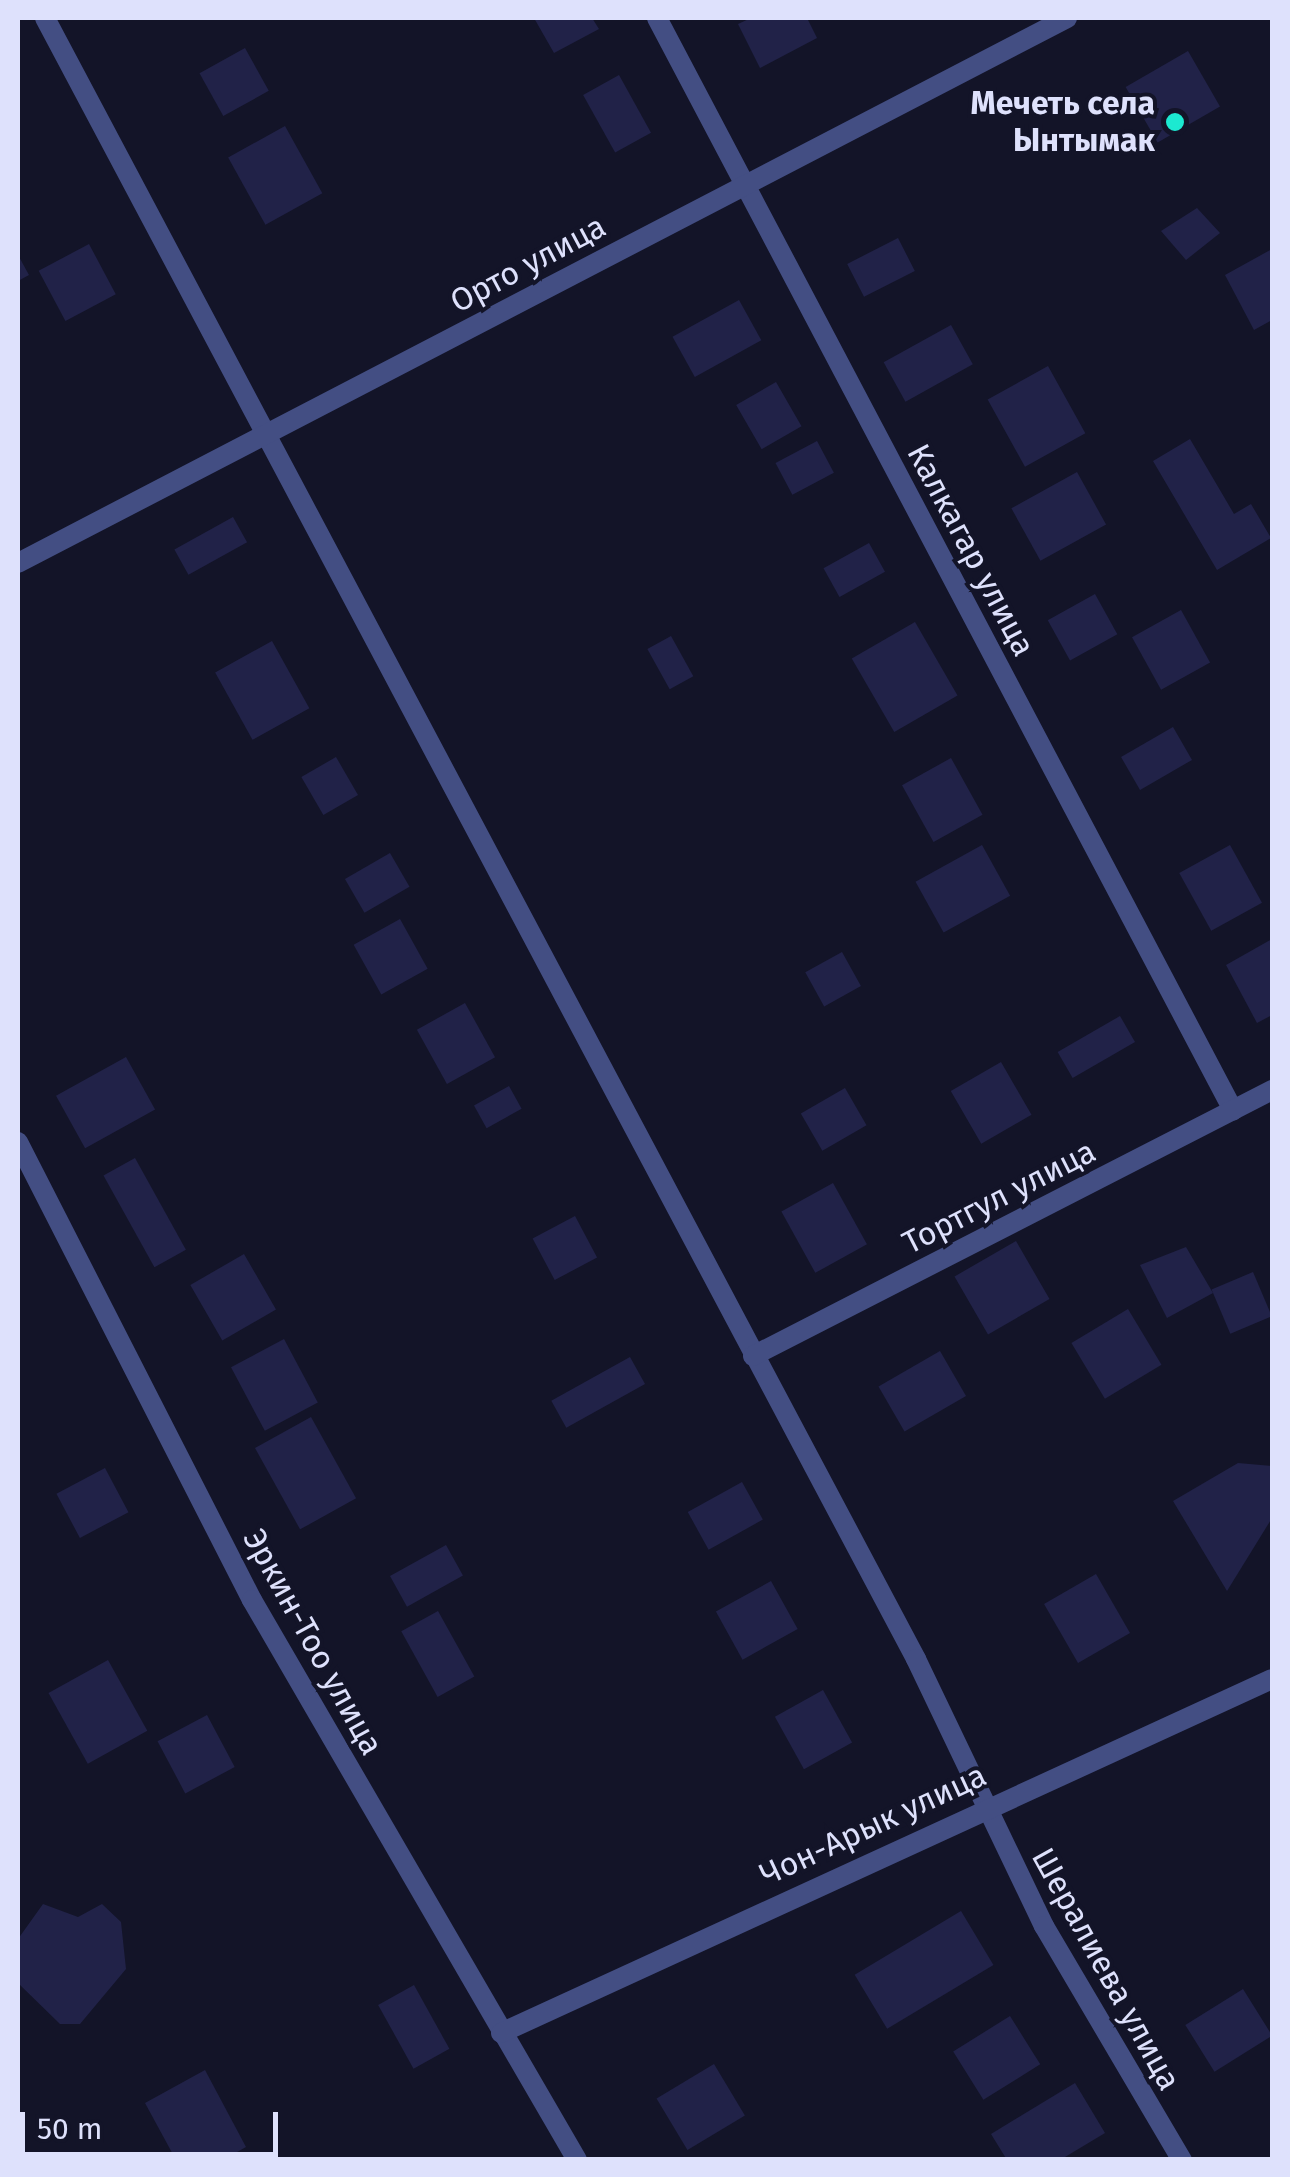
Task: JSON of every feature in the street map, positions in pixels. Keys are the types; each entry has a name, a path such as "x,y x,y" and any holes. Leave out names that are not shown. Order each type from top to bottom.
{"street":[{"name":"Шералиева улица","path":"45,18 753,1356 1044,1926 1182,2160"},
{"name":"Калкагар улица","path":"656,18 1234,1110"},
{"name":"Орто улица","path":"18,564 1067,18"},
{"name":"Тортгул улица","path":"753,1356 1272,1090"},
{"name":"Эркин-Тоо улица","path":"18,1142 252,1600 577,2160"},
{"name":"Чон-Арык улица","path":"502,2033 984,1805 1272,1679"}],"building":[{"path":"534,18 592,18 599,29 554,53"},
{"path":"751,18 807,18 817,38 760,68 738,24"},
{"path":"245,48 269,91 223,116 200,73"},
{"path":"1188,51 1220,106 1158,142 1126,87"},
{"path":"619,75 651,133 615,153 583,95"},
{"path":"285,126 322,193 265,225 228,158"},
{"path":"1197,208 1220,233 1186,260 1161,231"},
{"path":"898,238 915,271 864,297 847,264"},
{"path":"89,244 116,294 65,321 39,271"},
{"path":"1272,249 1272,320 1254,330 1225,275"},
{"path":"18,255 29,275 18,281"},
{"path":"739,300 761,340 695,377 673,337"},
{"path":"951,325 973,364 905,402 884,362"},
{"path":"1048,366 1085,433 1025,467 988,399"},
{"path":"776,382 802,426 762,449 736,405"},
{"path":"1190,439 1234,514 1251,504 1271,538 1217,570 1153,461"},
{"path":"817,441 834,473 792,495 776,463"},
{"path":"1077,472 1106,524 1040,561 1011,508"},
{"path":"233,517 247,542 188,575 174,549"},
{"path":"869,543 885,572 840,597 824,568"},
{"path":"1095,594 1117,634 1070,660 1048,620"},
{"path":"1181,610 1210,662 1161,690 1132,637"},
{"path":"915,622 958,696 894,732 852,658"},
{"path":"671,636 693,676 670,689 647,649"},
{"path":"272,641 309,708 252,740 215,673"},
{"path":"1173,727 1192,760 1140,790 1121,757"},
{"path":"336,757 358,795 323,815 301,777"},
{"path":"951,758 983,815 934,842 902,785"},
{"path":"982,845 1010,896 944,933 916,882"},
{"path":"1230,845 1262,903 1211,931 1179,873"},
{"path":"390,853 410,887 364,913 345,879"},
{"path":"400,919 428,969 381,995 354,945"},
{"path":"1272,939 1272,1015 1257,1023 1226,965"},
{"path":"842,952 861,986 824,1006 805,972"},
{"path":"465,1003 495,1057 447,1084 417,1030"},
{"path":"1120,1016 1135,1042 1073,1078 1058,1052"},
{"path":"126,1057 155,1109 85,1148 56,1096"},
{"path":"1001,1062 1032,1115 981,1144 951,1091"},
{"path":"509,1086 522,1109 487,1128 474,1105"},
{"path":"845,1088 866,1125 822,1151 801,1114"},
{"path":"135,1158 186,1250 154,1267 104,1175"},
{"path":"833,1183 867,1244 815,1273 781,1212"},
{"path":"575,1216 597,1257 555,1280 533,1239"},
{"path":"1016,1241 1050,1299 988,1335 955,1276"},
{"path":"1186,1247 1213,1293 1167,1318 1140,1265"},
{"path":"244,1254 276,1309 222,1340 190,1285"},
{"path":"1253,1272 1272,1316 1230,1334 1212,1290"},
{"path":"1128,1309 1161,1365 1105,1399 1071,1343"},
{"path":"284,1339 318,1403 265,1431 231,1367"},
{"path":"940,1351 966,1396 905,1432 879,1386"},
{"path":"630,1357 645,1384 566,1428 551,1401"},
{"path":"311,1417 356,1498 300,1529 255,1448"},
{"path":"1238,1463 1272,1466 1272,1518 1227,1591 1173,1501"},
{"path":"105,1468 128,1512 80,1538 56,1494"},
{"path":"742,1482 763,1520 709,1550 688,1512"},
{"path":"446,1545 463,1576 407,1607 390,1576"},
{"path":"1096,1574 1130,1633 1078,1663 1044,1604"},
{"path":"771,1581 798,1629 743,1660 716,1612"},
{"path":"438,1611 474,1677 438,1697 401,1631"},
{"path":"108,1660 147,1731 88,1764 49,1693"},
{"path":"823,1690 852,1742 804,1769 775,1717"},
{"path":"207,1715 235,1767 185,1793 158,1741"},
{"path":"43,1904 78,1917 102,1904 121,1922 126,1969 80,2024 60,2024 19,1984 18,1939"},
{"path":"961,1911 993,1965 887,2029 855,1975"},
{"path":"414,1985 449,2049 414,2069 378,2005"},
{"path":"1243,1989 1272,2036 1214,2072 1185,2025"},
{"path":"1010,2016 1040,2064 983,2100 953,2052"},
{"path":"714,2064 745,2115 687,2150 657,2099"},
{"path":"205,2070 246,2147 223,2160 176,2160 145,2103"},
{"path":"1075,2083 1105,2133 1060,2160 1007,2160 991,2134"}],"place":[{"name":"Мечеть села Ынтымак","path":"1175,122"}]}
